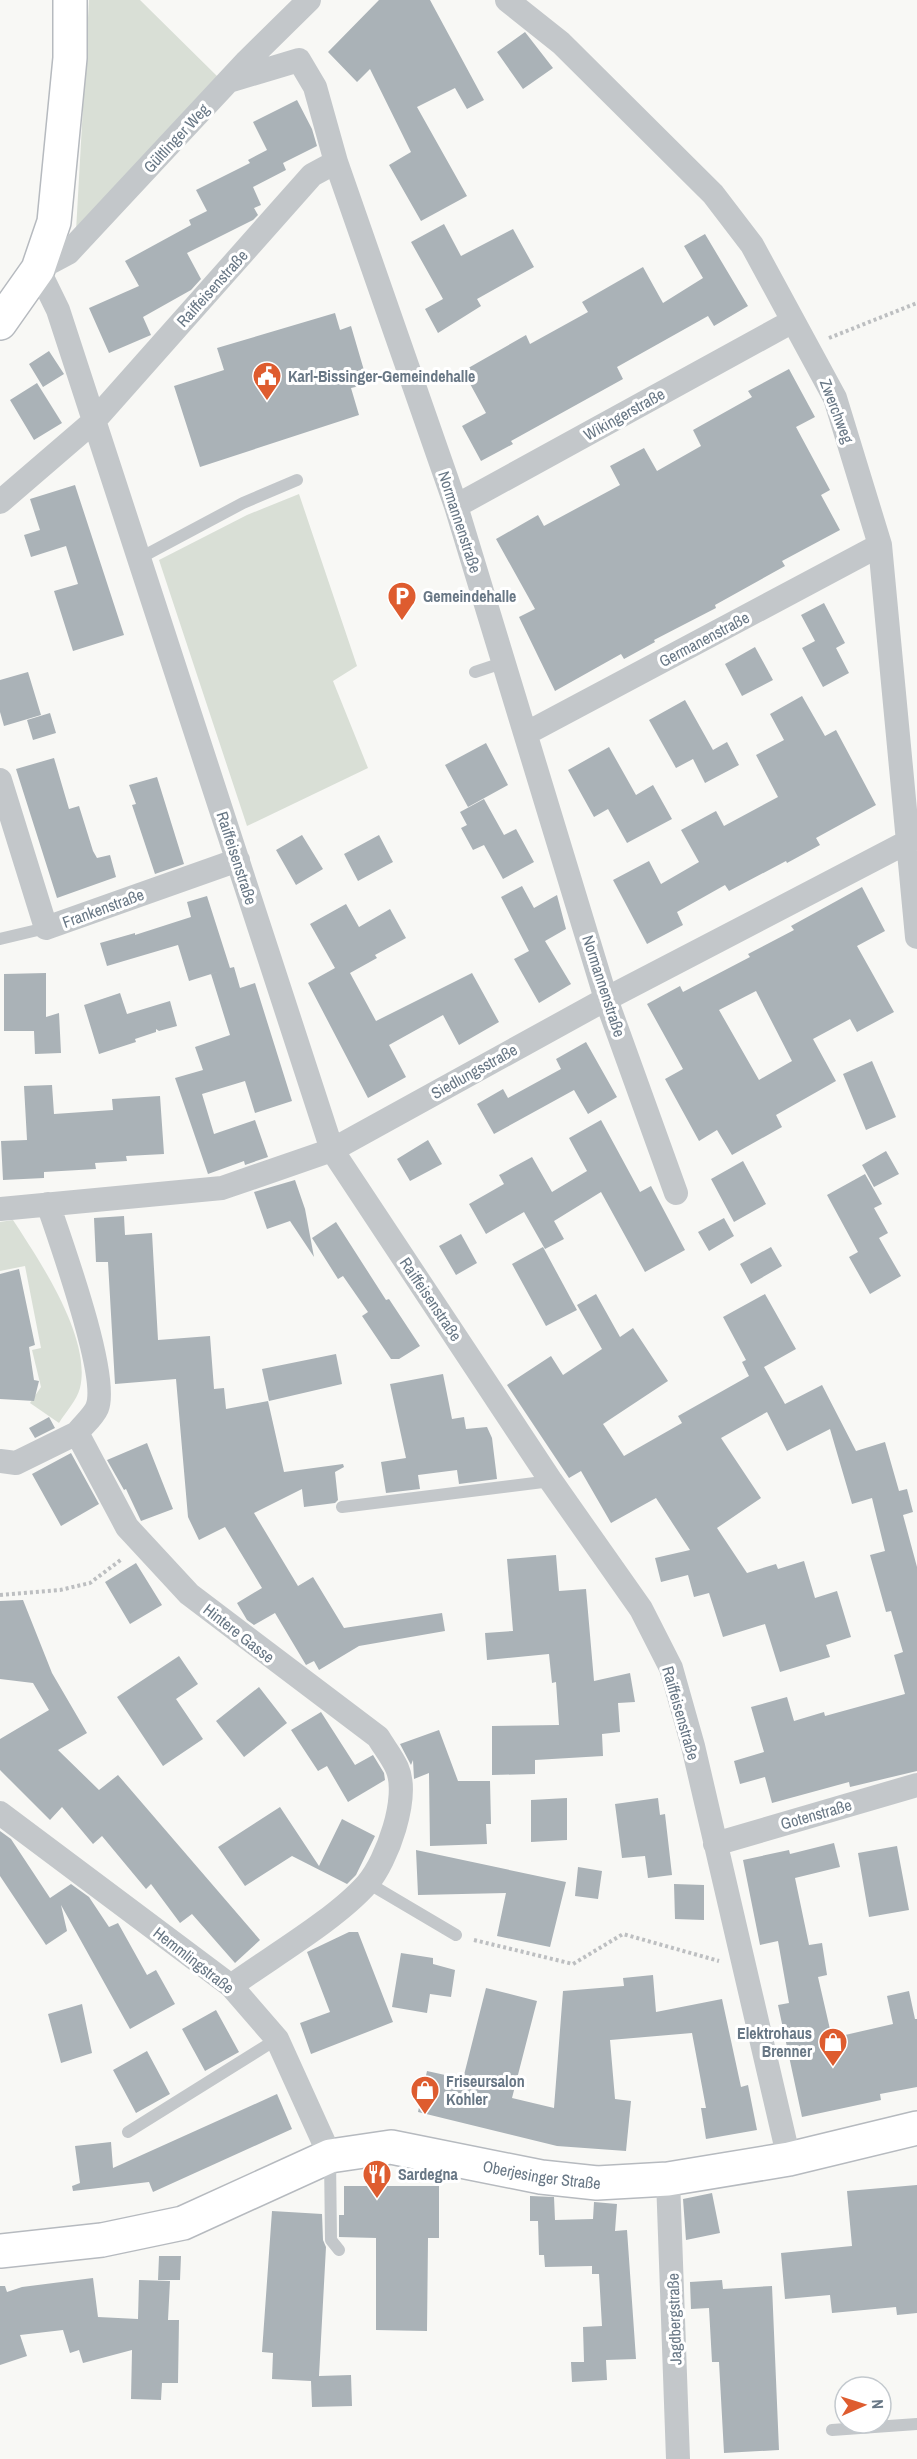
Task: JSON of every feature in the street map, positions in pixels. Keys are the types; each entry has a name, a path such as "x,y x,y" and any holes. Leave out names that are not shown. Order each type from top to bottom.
{"main road":[{"path":"0,323 38,269 54,222 70,58 70,0"},
{"name":"Oberjesinger Straße","path":"0,2251 102,2240 183,2223 330,2156 391,2147 541,2177 597,2183 668,2179 789,2159 917,2128"}],"street":[{"name":"Gültlinger Weg","path":"38,269 68,253 309,0"},
{"name":"Zwerchweg","path":"507,0 568,50 713,194 752,245 835,398 880,545 912,840 917,937"},
{"name":"Normannenstraße","path":"230,81 299,60 315,87 336,162 456,506 527,733 606,999 676,1193"},
{"name":"Raiffeisenstraße","path":"0,502 93,422 312,175 336,162"},
{"name":"Raiffeisenstraße","path":"38,269 58,310 332,1150 551,1481 640,1609 671,1668 716,1844 789,2159"},
{"name":"Wikingerstraße","path":"456,506 793,321"},
{"name":"Germanenstraße","path":"527,733 880,545"},
{"name":"Frankenstraße","path":"0,780 46,928 238,860"},
{"name":"Siedlungsstraße","path":"0,1209 222,1188 332,1150 606,999 912,840"},
{"path":"0,1461 16,1463 77,1433 98,1407 98,1372 80,1300 48,1204"},
{"name":"Hintere Gasse","path":"77,1433 128,1527 189,1594 378,1737 398,1770 401,1808 389,1842 368,1883 336,1911 231,1986"},
{"name":"Gotenstraße","path":"716,1844 917,1785"},
{"name":"Hemmlingstraße","path":"0,1813 231,1986 277,2039 330,2156"},
{"name":"Jagdbergstraße","path":"668,2179 678,2459"}],"lane":[{"path":"138,559 243,502 297,480"},
{"path":"475,672 505,662"},
{"path":"0,939 46,928"},
{"path":"342,1507 551,1481"},
{"path":"368,1883 456,1935"},
{"path":"128,2132 277,2039"},
{"path":"330,2156 331,2240 339,2250"},
{"path":"832,2430 917,2424"}],"path":[{"path":"808,346 917,303"},
{"path":"0,1594 60,1590 90,1583 142,1544"},
{"path":"456,1935 573,1964 623,1934 745,1968"}],"shaded area":[{"path":"89,0 140,0 219,78 76,231"},
{"path":"299,494 357,666 333,681 368,768 247,826 159,560 247,515"},
{"path":"13,1220 61,1300 78,1346 82,1368 80,1388 74,1402 59,1423 30,1403 41,1387 32,1350 41,1348 25,1266 0,1271 0,1222"}],"building":[{"path":"379,0 430,0 484,100 467,109 455,88 417,107 467,196 421,221 389,165 411,152 370,69 357,82 328,52"},
{"path":"525,32 553,68 523,89 497,52"},
{"path":"297,100 312,129 317,146 283,163 286,170 253,187 261,205 254,208 258,215 253,220 187,253 201,279 191,290 143,317 151,335 109,353 89,308 139,286 125,261 191,225 189,220 207,211 196,190 250,163 248,160 267,150 253,122"},
{"path":"444,224 461,256 513,229 534,267 477,299 481,306 438,333 425,309 443,299 411,242"},
{"path":"705,234 748,306 714,326 708,316 617,367 623,379 511,441 513,444 481,461 462,426 486,413 463,371 526,335 530,344 588,312 582,302 643,267 663,303 703,278 684,246"},
{"name":"Karl-Bissinger-Gemeindehalle","path":"335,313 340,330 351,326 368,384 351,388 359,415 200,467 174,386 224,370 217,348"},
{"path":"49,351 64,374 43,387 29,364"},
{"path":"789,369 815,417 796,427 830,490 821,495 840,530 782,561 785,566 715,605 716,608 654,640 655,642 624,659 621,654 555,691 519,617 535,609 496,539 538,515 544,526 620,485 610,466 644,448 657,471 701,446 693,430 752,397 748,391"},
{"path":"37,383 62,423 34,440 10,400"},
{"path":"75,485 124,635 73,651 54,591 78,584 66,546 31,557 24,535 40,530 30,499"},
{"path":"824,603 845,643 836,648 849,673 823,687 802,648 815,641 801,615"},
{"path":"755,647 773,680 742,696 725,664"},
{"path":"28,672 41,715 4,726 0,712 0,680"},
{"path":"802,696 825,736 836,730 876,805 816,838 820,845 787,863 786,861 729,891 725,885 677,912 683,925 647,944 613,880 649,861 661,884 699,862 681,830 716,811 724,826 778,797 756,755 784,740 770,714"},
{"path":"685,700 713,750 727,742 739,765 705,783 693,759 676,768 649,720"},
{"path":"50,713 56,733 33,740 27,720"},
{"path":"486,743 508,785 468,807 445,765"},
{"path":"609,747 636,795 653,785 672,819 627,843 608,809 594,817 568,770"},
{"path":"54,758 69,809 79,806 93,851 97,858 110,855 116,877 57,898 16,769"},
{"path":"157,777 184,864 155,874 132,805 136,804 129,785"},
{"path":"484,799 504,835 516,829 534,862 503,879 484,845 473,850 461,828 467,825 460,812"},
{"path":"302,835 323,869 296,885 276,850"},
{"path":"379,835 393,862 358,881 344,854"},
{"path":"522,886 534,908 557,895 566,929 545,941 571,984 539,1003 514,959 529,951 501,897"},
{"path":"862,887 885,931 857,946 894,1012 857,1032 850,1019 813,1039 836,1081 776,1115 782,1127 732,1155 717,1130 699,1141 665,1079 683,1069 647,1004 680,986 683,992 750,957 748,954 794,930 791,926","holes":["756,991 792,1061 759,1080 719,1010"]},
{"path":"207,896 230,968 234,967 240,988 255,983 292,1101 255,1113 245,1081 202,1094 214,1134 255,1120 268,1157 245,1165 244,1161 208,1174 175,1078 203,1070 195,1047 230,1035 211,974 189,981 178,945 107,966 100,943 135,933 135,935 191,917 187,902"},
{"path":"346,904 359,927 390,909 406,938 375,955 377,958 350,973 376,1021 472,973 499,1022 459,1045 443,1015 389,1045 406,1077 368,1098 308,983 335,968 310,924"},
{"path":"46,973 46,1017 59,1013 61,1053 35,1054 34,1031 4,1031 4,974"},
{"path":"120,993 127,1014 170,1001 177,1026 159,1031 156,1029 156,1032 135,1039 136,1042 99,1054 84,1005"},
{"path":"586,1042 617,1097 588,1114 574,1090 494,1134 477,1104 503,1089 508,1098 561,1069 556,1059"},
{"path":"872,1061 896,1117 866,1130 843,1074"},
{"path":"52,1085 54,1114 113,1110 112,1099 160,1096 164,1154 126,1156 127,1161 95,1163 96,1169 44,1172 44,1178 3,1180 1,1141 27,1140 24,1086"},
{"path":"601,1120 640,1192 651,1186 685,1250 645,1272 601,1192 554,1221 564,1239 545,1249 524,1212 486,1234 469,1204 504,1184 499,1175 532,1157 552,1192 587,1171 569,1138"},
{"path":"428,1140 442,1164 410,1181 397,1159"},
{"path":"886,1151 899,1174 874,1187 862,1165"},
{"path":"743,1161 766,1204 734,1222 711,1179"},
{"path":"865,1174 882,1204 874,1208 888,1233 879,1238 901,1276 870,1294 849,1257 858,1252 827,1195"},
{"path":"295,1180 305,1209 314,1257 290,1221 267,1229 254,1192"},
{"path":"124,1216 125,1235 152,1233 158,1340 210,1336 214,1389 224,1388 226,1409 268,1401 284,1472 343,1464 344,1467 335,1472 338,1500 335,1503 304,1507 302,1489 254,1513 298,1586 313,1577 344,1628 442,1613 445,1631 359,1646 319,1670 314,1661 306,1665 275,1613 254,1625 247,1620 237,1603 262,1588 225,1527 199,1540 188,1517 176,1379 115,1384 108,1262 96,1262 94,1218"},
{"path":"724,1218 734,1236 709,1251 698,1232"},
{"path":"336,1222 386,1300 389,1299 420,1346 399,1359 391,1359 362,1316 368,1312 343,1276 338,1279 312,1238"},
{"path":"461,1234 477,1263 456,1275 439,1246"},
{"path":"543,1247 577,1310 546,1326 512,1264"},
{"path":"771,1247 782,1266 751,1284 740,1264"},
{"path":"19,1269 35,1345 29,1347 34,1380 39,1381 34,1401 0,1399 0,1274"},
{"path":"596,1294 620,1337 633,1328 668,1381 603,1424 624,1456 682,1423 678,1416 749,1376 742,1362 746,1360 723,1317 765,1294 796,1349 764,1367 785,1404 822,1385 856,1451 885,1442 899,1491 907,1489 913,1512 903,1515 917,1567 917,1771 850,1787 849,1782 772,1803 765,1777 740,1784 734,1761 764,1752 751,1707 787,1697 794,1721 824,1712 825,1716 905,1694 894,1655 903,1652 891,1611 886,1612 870,1555 885,1551 872,1498 852,1504 830,1429 787,1451 767,1412 721,1438 761,1498 717,1528 747,1573 776,1564 778,1569 804,1561 815,1598 837,1591 851,1637 826,1645 830,1657 780,1672 765,1624 723,1637 709,1593 694,1597 688,1575 661,1582 655,1558 690,1550 656,1498 611,1523 581,1471 569,1478 507,1385 551,1356 563,1375 602,1349 577,1305"},
{"path":"336,1354 342,1384 269,1401 262,1369"},
{"path":"443,1374 452,1419 464,1417 466,1429 487,1427 492,1438 497,1479 459,1484 457,1470 418,1475 420,1489 386,1493 381,1462 406,1458 390,1384"},
{"path":"49,1417 55,1428 35,1438 29,1428"},
{"path":"147,1443 173,1509 141,1521 126,1489 124,1490 107,1460"},
{"path":"71,1453 99,1504 61,1526 32,1474"},
{"path":"556,1555 559,1591 586,1589 594,1681 630,1673 635,1702 618,1703 620,1732 602,1734 603,1756 535,1760 535,1774 492,1775 492,1726 559,1725 556,1682 552,1683 549,1654 487,1660 485,1633 513,1631 507,1559"},
{"path":"136,1563 162,1605 130,1624 105,1582"},
{"path":"23,1600 52,1673 87,1733 58,1750 99,1790 118,1775 260,1940 235,1963 192,1914 180,1923 151,1884 146,1889 102,1836 93,1844 62,1807 50,1820 0,1770 0,1739 49,1710 33,1683 0,1679 0,1601"},
{"path":"179,1656 198,1684 176,1699 203,1739 163,1766 117,1697"},
{"path":"259,1687 287,1723 244,1757 216,1721"},
{"path":"321,1712 355,1765 373,1755 384,1773 385,1780 348,1802 327,1766 318,1771 291,1730"},
{"path":"439,1730 458,1781 490,1781 491,1824 486,1824 487,1844 430,1846 429,1773 414,1779 413,1760 411,1765 400,1744"},
{"path":"567,1798 567,1840 531,1842 531,1800"},
{"path":"658,1798 660,1815 665,1814 672,1875 648,1878 645,1856 622,1858 615,1804"},
{"path":"280,1807 319,1866 342,1819 375,1836 356,1875 347,1884 292,1856 245,1886 218,1847"},
{"path":"0,1831 11,1839 50,1898 71,1884 89,1897 109,1927 118,1923 147,1975 156,1970 175,2004 130,2029 61,1905 67,1931 46,1945 0,1876"},
{"path":"834,1843 840,1867 795,1878 809,1945 822,1943 827,1975 818,1977 832,2038 893,2024 887,1996 909,1991 915,2019 917,2019 917,2087 880,2094 881,2100 802,2117 778,2005 789,2003 778,1941 760,1945 743,1860 789,1850 790,1854"},
{"path":"897,1846 909,1910 869,1917 858,1853"},
{"path":"416,1850 566,1882 550,1947 497,1936 506,1893 418,1895"},
{"path":"578,1867 602,1871 598,1899 575,1896"},
{"path":"674,1884 704,1885 704,1920 675,1919"},
{"path":"349,1932 358,1932 393,2022 311,2054 300,2023 330,2012 307,1952"},
{"path":"401,1953 433,1958 433,1964 455,1970 451,1997 430,1994 427,2013 392,2007"},
{"path":"653,1975 656,2012 722,1999 741,2087 748,2085 757,2130 706,2139 701,2108 706,2108 692,2033 610,2040 615,2099 631,2101 626,2151 557,2146 418,2112 427,2071 463,2079 486,1988 537,2001 512,2098 554,2108 563,1991 624,1986 623,1978"},
{"path":"82,2004 92,2053 61,2063 48,2014"},
{"path":"216,2010 239,2052 205,2071 182,2029"},
{"path":"147,2051 170,2094 136,2113 113,2070"},
{"path":"277,2094 292,2129 153,2192 149,2182 73,2191 72,2186 80,2183 75,2146 111,2142 113,2168"},
{"path":"917,2185 917,2313 897,2315 896,2307 832,2313 830,2295 785,2299 781,2253 852,2246 847,2191"},
{"path":"344,2186 439,2186 439,2238 428,2238 427,2331 376,2330 376,2238 339,2237 339,2215 344,2215"},
{"path":"712,2193 720,2233 686,2240 683,2199"},
{"path":"530,2196 554,2197 555,2220 593,2219 594,2202 617,2204 615,2231 627,2230 636,2359 606,2360 607,2380 572,2382 571,2362 584,2362 583,2327 602,2326 599,2274 592,2274 592,2266 545,2267 544,2255 539,2255 538,2221 530,2221"},
{"path":"272,2211 322,2214 323,2240 326,2247 319,2376 351,2375 352,2406 312,2407 311,2381 272,2379 273,2353 262,2352"},
{"path":"159,2256 181,2256 180,2280 158,2280"},
{"path":"93,2278 98,2317 138,2319 139,2280 170,2281 168,2320 179,2320 178,2383 162,2383 161,2400 131,2399 132,2350 83,2363 79,2350 70,2353 63,2330 20,2335 27,2356 0,2365 0,2286 5,2286 7,2292 22,2287"},
{"path":"722,2280 723,2289 772,2286 779,2450 724,2453 719,2362 712,2362 709,2308 691,2309 690,2282"}],"place":[{"name":"Karl-Bissinger-Gemeindehalle","path":"267,402"},
{"name":"Gemeindehalle","path":"402,622"},
{"name":"Elektrohaus Brenner","path":"833,2068"},
{"name":"Friseursalon Kohler","path":"425,2116"},
{"name":"Sardegna","path":"377,2200"}]}
